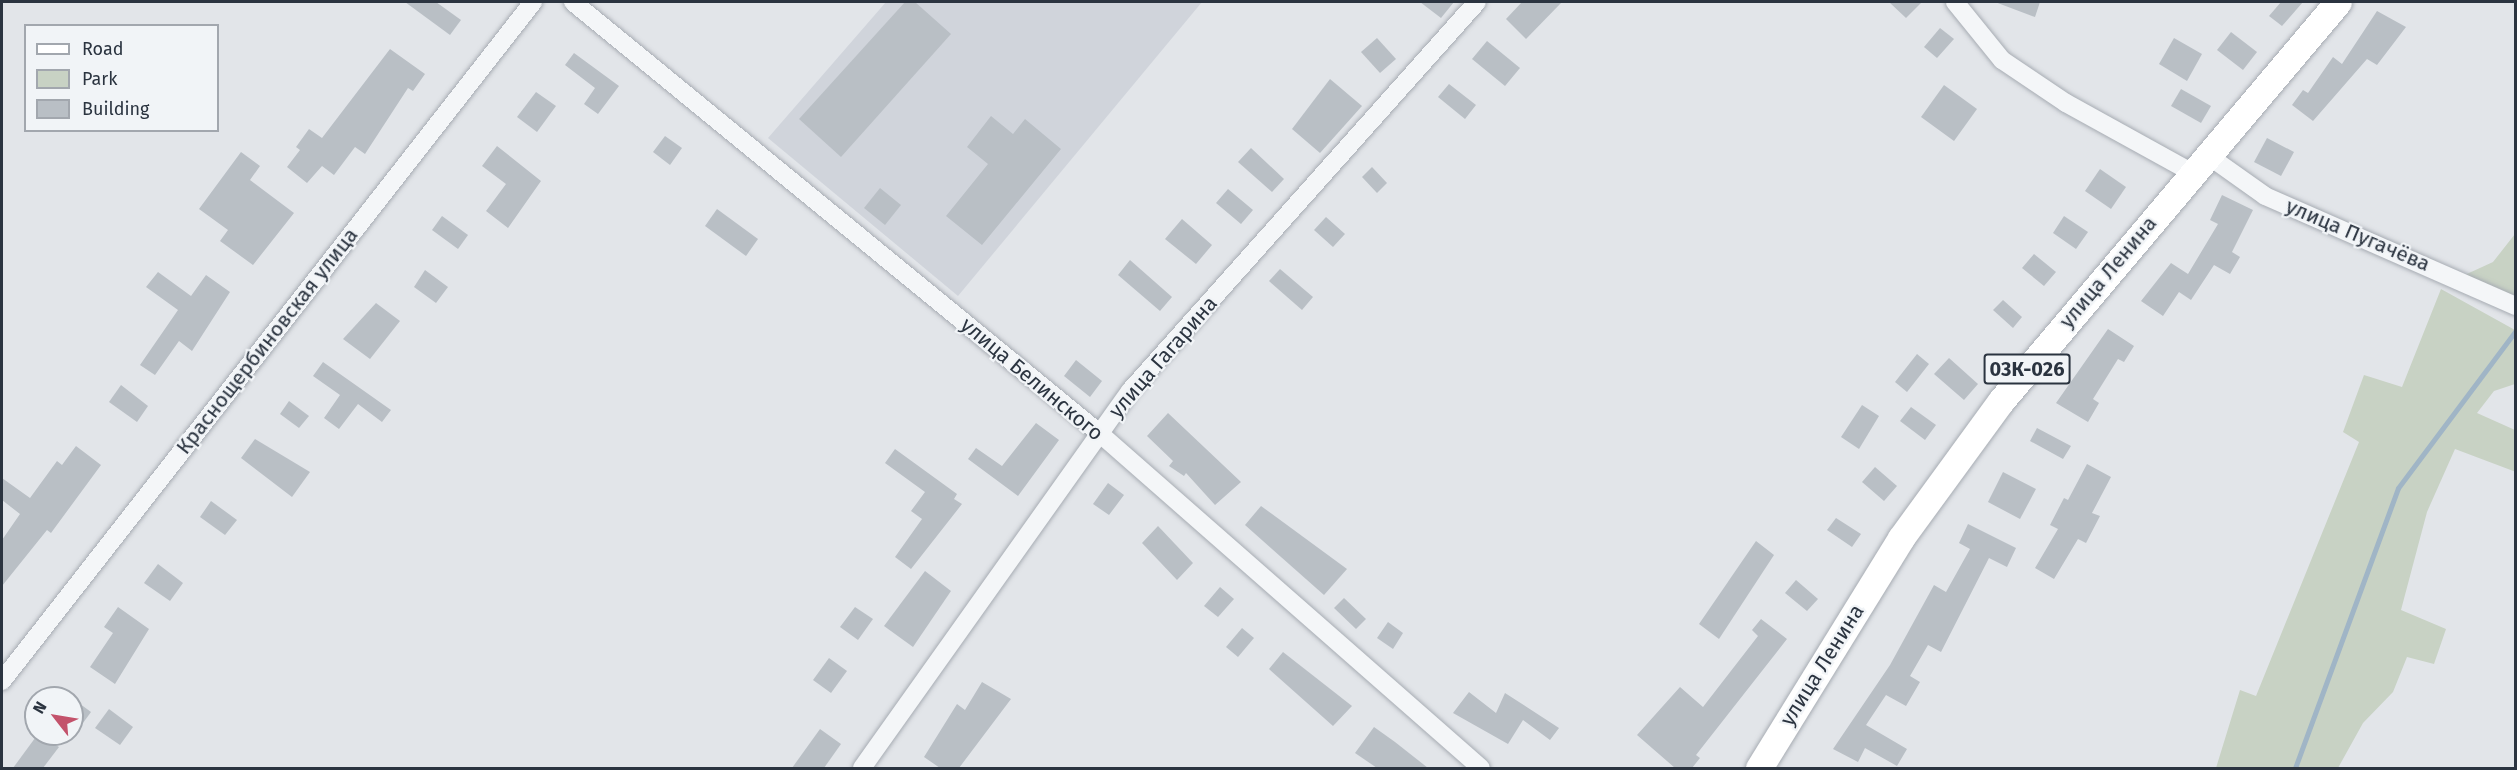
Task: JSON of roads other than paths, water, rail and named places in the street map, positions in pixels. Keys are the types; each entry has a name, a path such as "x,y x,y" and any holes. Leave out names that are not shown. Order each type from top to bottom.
{"main road":[{"name":"улица Ленина","path":"1760,768 1901,538 2001,401 2198,163 2338,2"}],"street":[{"name":"Краснощербиновская улица","path":"2,681 533,2"},
{"name":"улица Белинского","path":"573,2 1098,432 1481,768"},
{"name":"улица Гагарина","path":"862,768 1098,432 1477,2"},
{"name":"улица Пугачёва","path":"1962,6 2002,60 2066,103 2265,196 2514,306"}],"waterway":[{"path":"2295,768 2398,488 2516,330"}]}
